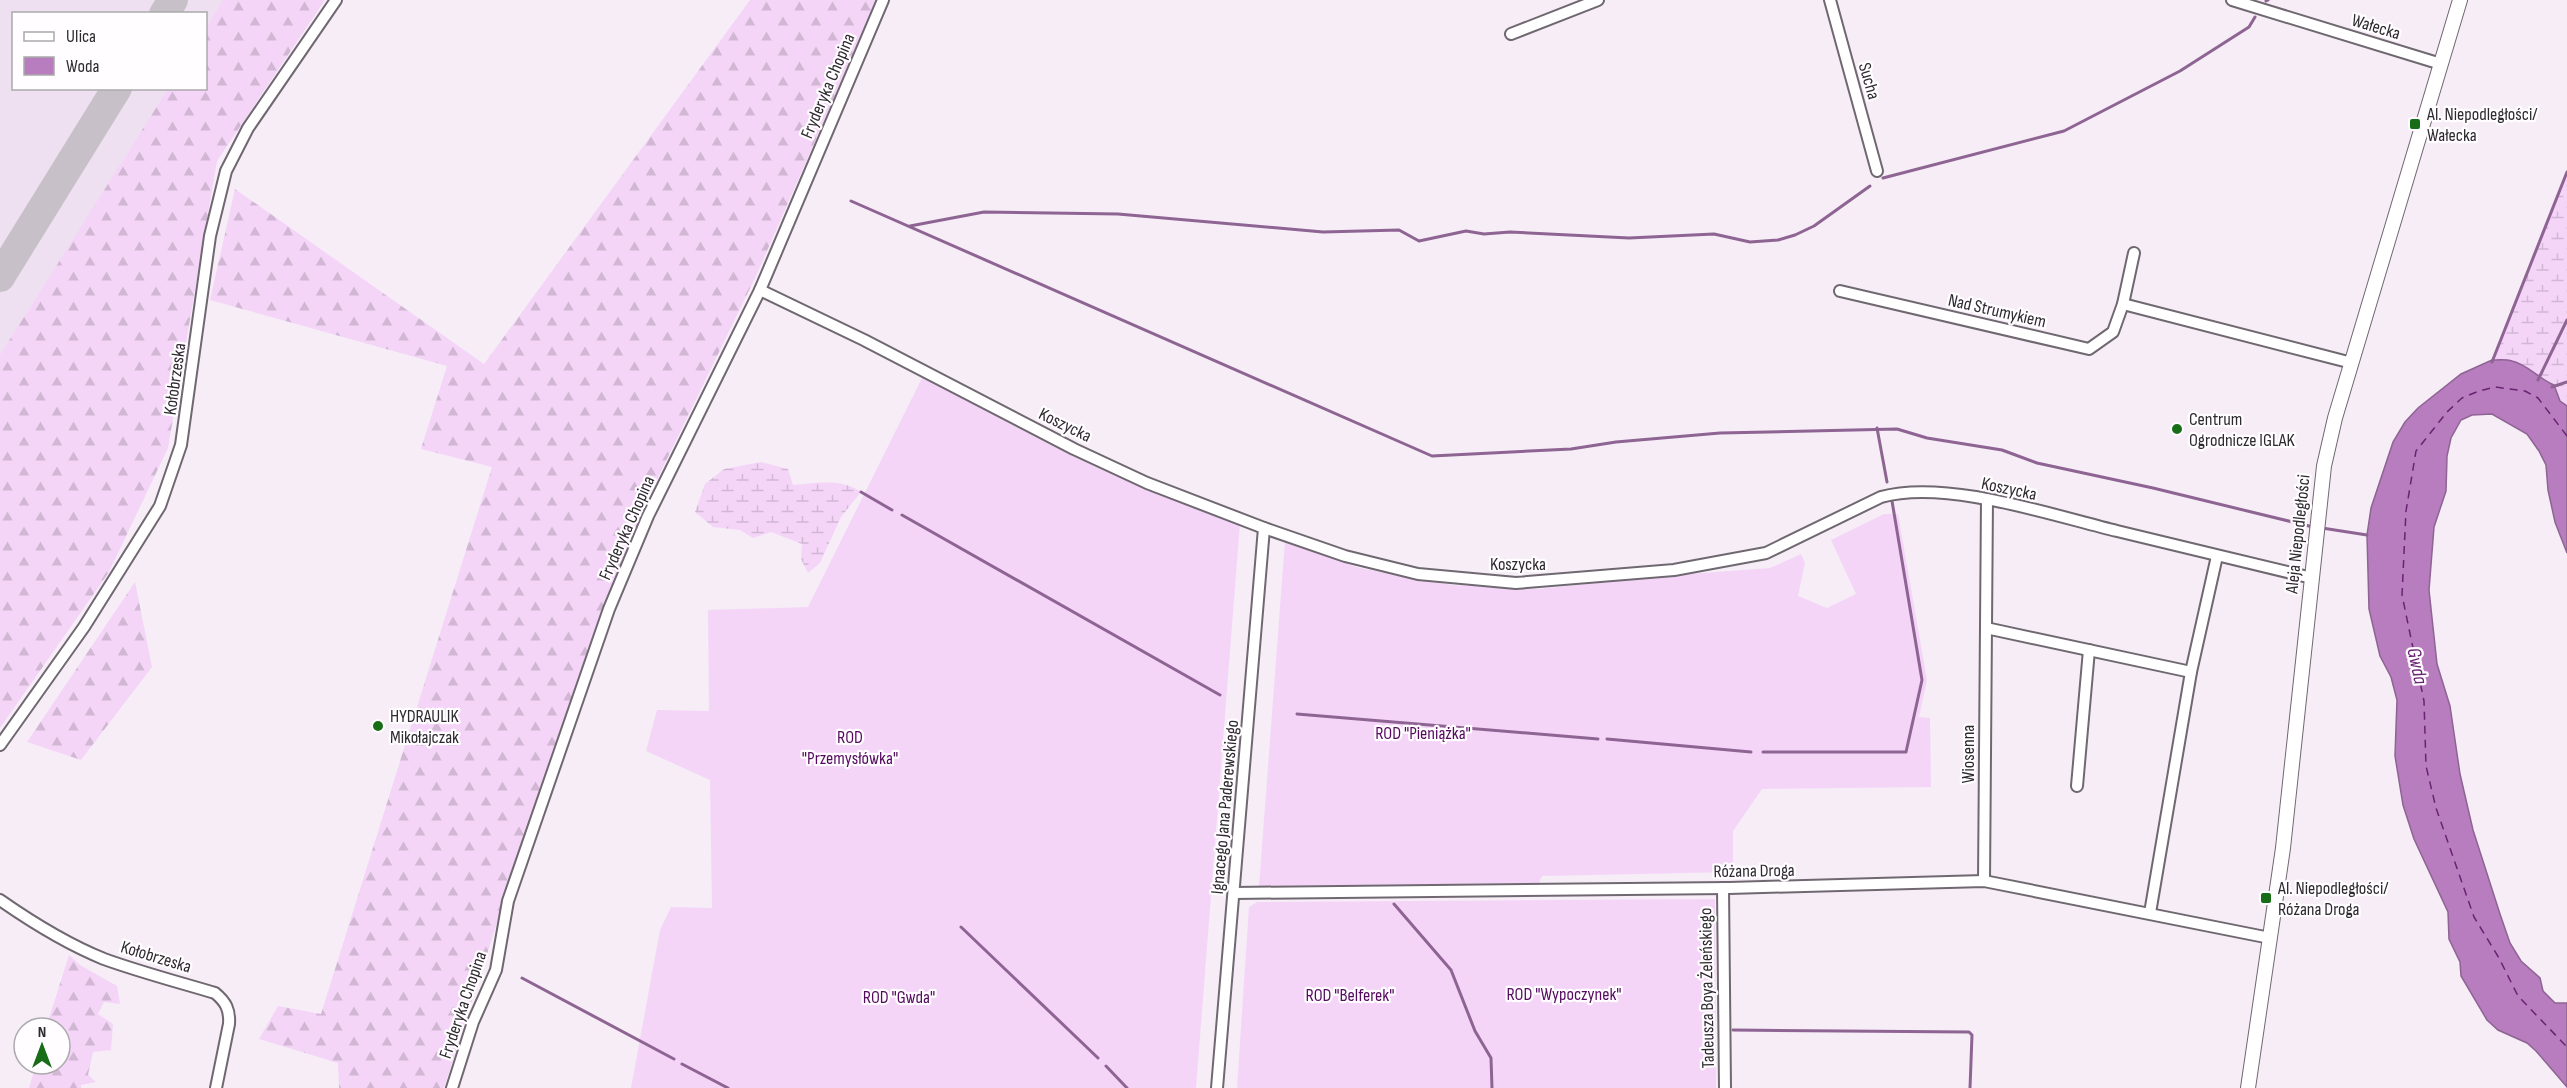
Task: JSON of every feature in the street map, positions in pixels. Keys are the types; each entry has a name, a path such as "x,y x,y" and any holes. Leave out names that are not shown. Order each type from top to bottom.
{"street":[{"name":"Kołobrzeska","path":"0,745 90,618 160,506 181,445 210,236 226,171 248,128 336,0"},
{"name":"Fryderyka Chopina","path":"452,1088 473,1022 496,970 508,902 609,609 648,516 760,290 883,0"},
{"path":"1511,34 1598,0"},
{"name":"Sucha","path":"1830,0 1877,171"},
{"name":"Wałecka","path":"2232,0 2441,64"},
{"name":"Aleja Niepodległości","path":"2248,1088 2287,816 2317,516 2328,444 2460,0"},
{"name":"Nad Strumykiem","path":"1840,291 2089,349 2113,332 2134,254"},
{"name":"Koszycka","path":"760,290 864,340 1074,449 1147,483 1345,556 1418,574 1516,583 1674,570 1766,553 1876,499 1898,493 1926,493 1987,499 2312,578"},
{"path":"2122,304 2352,363"},
{"name":"Wiosenna","path":"1983,881 1987,499"},
{"name":"Ignacego Jana Paderewskiego","path":"1217,1088 1264,528"},
{"path":"2150,913 2191,672 2217,556"},
{"path":"1986,628 2191,672"},
{"path":"2077,786 2089,650"},
{"name":"Różana Droga","path":"1234,893 1723,888 1983,881 2270,938"},
{"name":"Tadeusza Boya Żeleńskiego","path":"1723,888 1725,1088"},
{"name":"Kołobrzeska","path":"0,900 47,931 83,950 215,993 222,999 229,1015 229,1024 216,1088"}],"shaded area":[{"path":"0,0 249,0 207,70 207,12 12,12 12,90 195,90 0,416"}],"green space":[{"path":"223,0 325,0 217,161 168,448 109,572 0,728 0,355 167,90 207,90 207,26"},
{"path":"750,0 877,0 756,276 647,500 542,783 444,1088 339,1088 338,1063 259,1039 278,1006 321,1014 492,467 421,449 447,366 210,300 235,189 484,364"},
{"path":"2567,172 2567,406 2560,401 2554,385 2510,360 2492,360"},
{"path":"922,378 1159,492 1240,523 1196,1088 631,1088 660,930 671,907 712,908 710,780 646,751 657,710 709,711 708,610 808,607"},
{"path":"761,462 788,469 793,485 837,483 861,492 841,517 820,563 808,573 801,559 802,544 771,532 753,538 740,530 713,527 695,512 705,484 724,469"},
{"name":"ROD \"Pieniążka\"","path":"1884,514 1898,514 1927,680 1919,717 1930,718 1931,787 1762,789 1733,831 1733,872 1542,876 1539,883 1259,886 1285,541 1356,567 1412,579 1453,585 1539,589 1770,568 1801,554 1805,563 1798,596 1827,608 1856,594 1831,540"},
{"path":"135,582 152,667 81,760 27,742"},
{"path":"1715,899 1716,1088 1237,1088 1249,907 1257,902"},
{"path":"69,955 80,965 117,986 120,1004 104,1002 98,1014 113,1024 111,1050 93,1052 88,1075 96,1082 81,1085 81,1088 29,1088 32,1076 72,1076 72,1016 50,1016"}],"water":[{"name":"Gwda","path":"2492,360 2510,360 2523,365 2554,385 2560,401 2567,406 2567,553 2555,522 2548,490 2546,465 2539,451 2527,434 2492,414 2472,415 2461,420 2451,438 2447,456 2446,491 2434,527 2429,590 2437,664 2450,706 2460,774 2473,830 2500,914 2510,943 2521,961 2540,978 2543,991 2555,1003 2567,1003 2567,1087 2527,1043 2498,1030 2487,1020 2461,976 2460,962 2449,939 2448,912 2414,839 2403,805 2395,756 2397,700 2391,677 2380,656 2369,609 2367,535 2371,508 2393,442 2405,422 2418,408 2461,374"}],"waterway":[{"path":"1883,178 2064,131 2180,71 2249,27 2255,17"},
{"path":"2492,362 2567,172"},
{"path":"910,226 984,212 1118,214 1323,232 1399,230 1419,241 1466,231 1484,234 1510,232 1629,238 1714,234 1750,242 1778,240 1795,235 1814,226 1870,186"},
{"path":"851,201 1432,456 1571,449 1616,442 1720,433 1897,429 1927,438 2002,450 2037,463 2153,488 2313,527"},
{"path":"2538,380 2567,320"},
{"path":"2552,387 2567,382"},
{"path":"1877,428 1887,482"},
{"path":"861,492 892,510"},
{"path":"1763,752 1906,752 1922,680 1892,501"},
{"path":"902,515 1220,695"},
{"path":"2322,528 2367,535"},
{"path":"1297,714 1598,739"},
{"path":"1607,739 1751,752"},
{"path":"1394,904 1451,970 1475,1031 1491,1058 1492,1088"},
{"path":"961,927 1098,1058"},
{"path":"522,978 674,1059"},
{"path":"1733,1030 1969,1032 1972,1035 1970,1088"},
{"path":"682,1064 728,1088"},
{"path":"1106,1066 1127,1088"}],"ferry route":[{"path":"2567,436 2538,398 2525,391 2495,387 2479,391 2462,398 2447,412 2416,451 2406,511 2402,595 2424,701 2426,766 2436,808 2474,917 2499,958 2518,996 2567,1047"}],"taxiway":[{"path":"165,12 173,0"},
{"path":"0,277 116,90"}],"place":[{"name":"Al. Niepodległości/ Wałecka","path":"2415,124"},
{"name":"Centrum Ogrodnicze IGLAK","path":"2177,429"},
{"name":"HYDRAULIK Mikołajczak","path":"378,726"},
{"name":"Al. Niepodległości/ Różana Droga","path":"2266,898"}],"park label":[{"name":"ROD \"Przemysłówka\"","path":"850,747"},
{"name":"ROD \"Wypoczynek\"","path":"1564,994"},
{"name":"ROD \"Belferek\"","path":"1350,995"},
{"name":"ROD \"Gwda\"","path":"899,997"}]}
